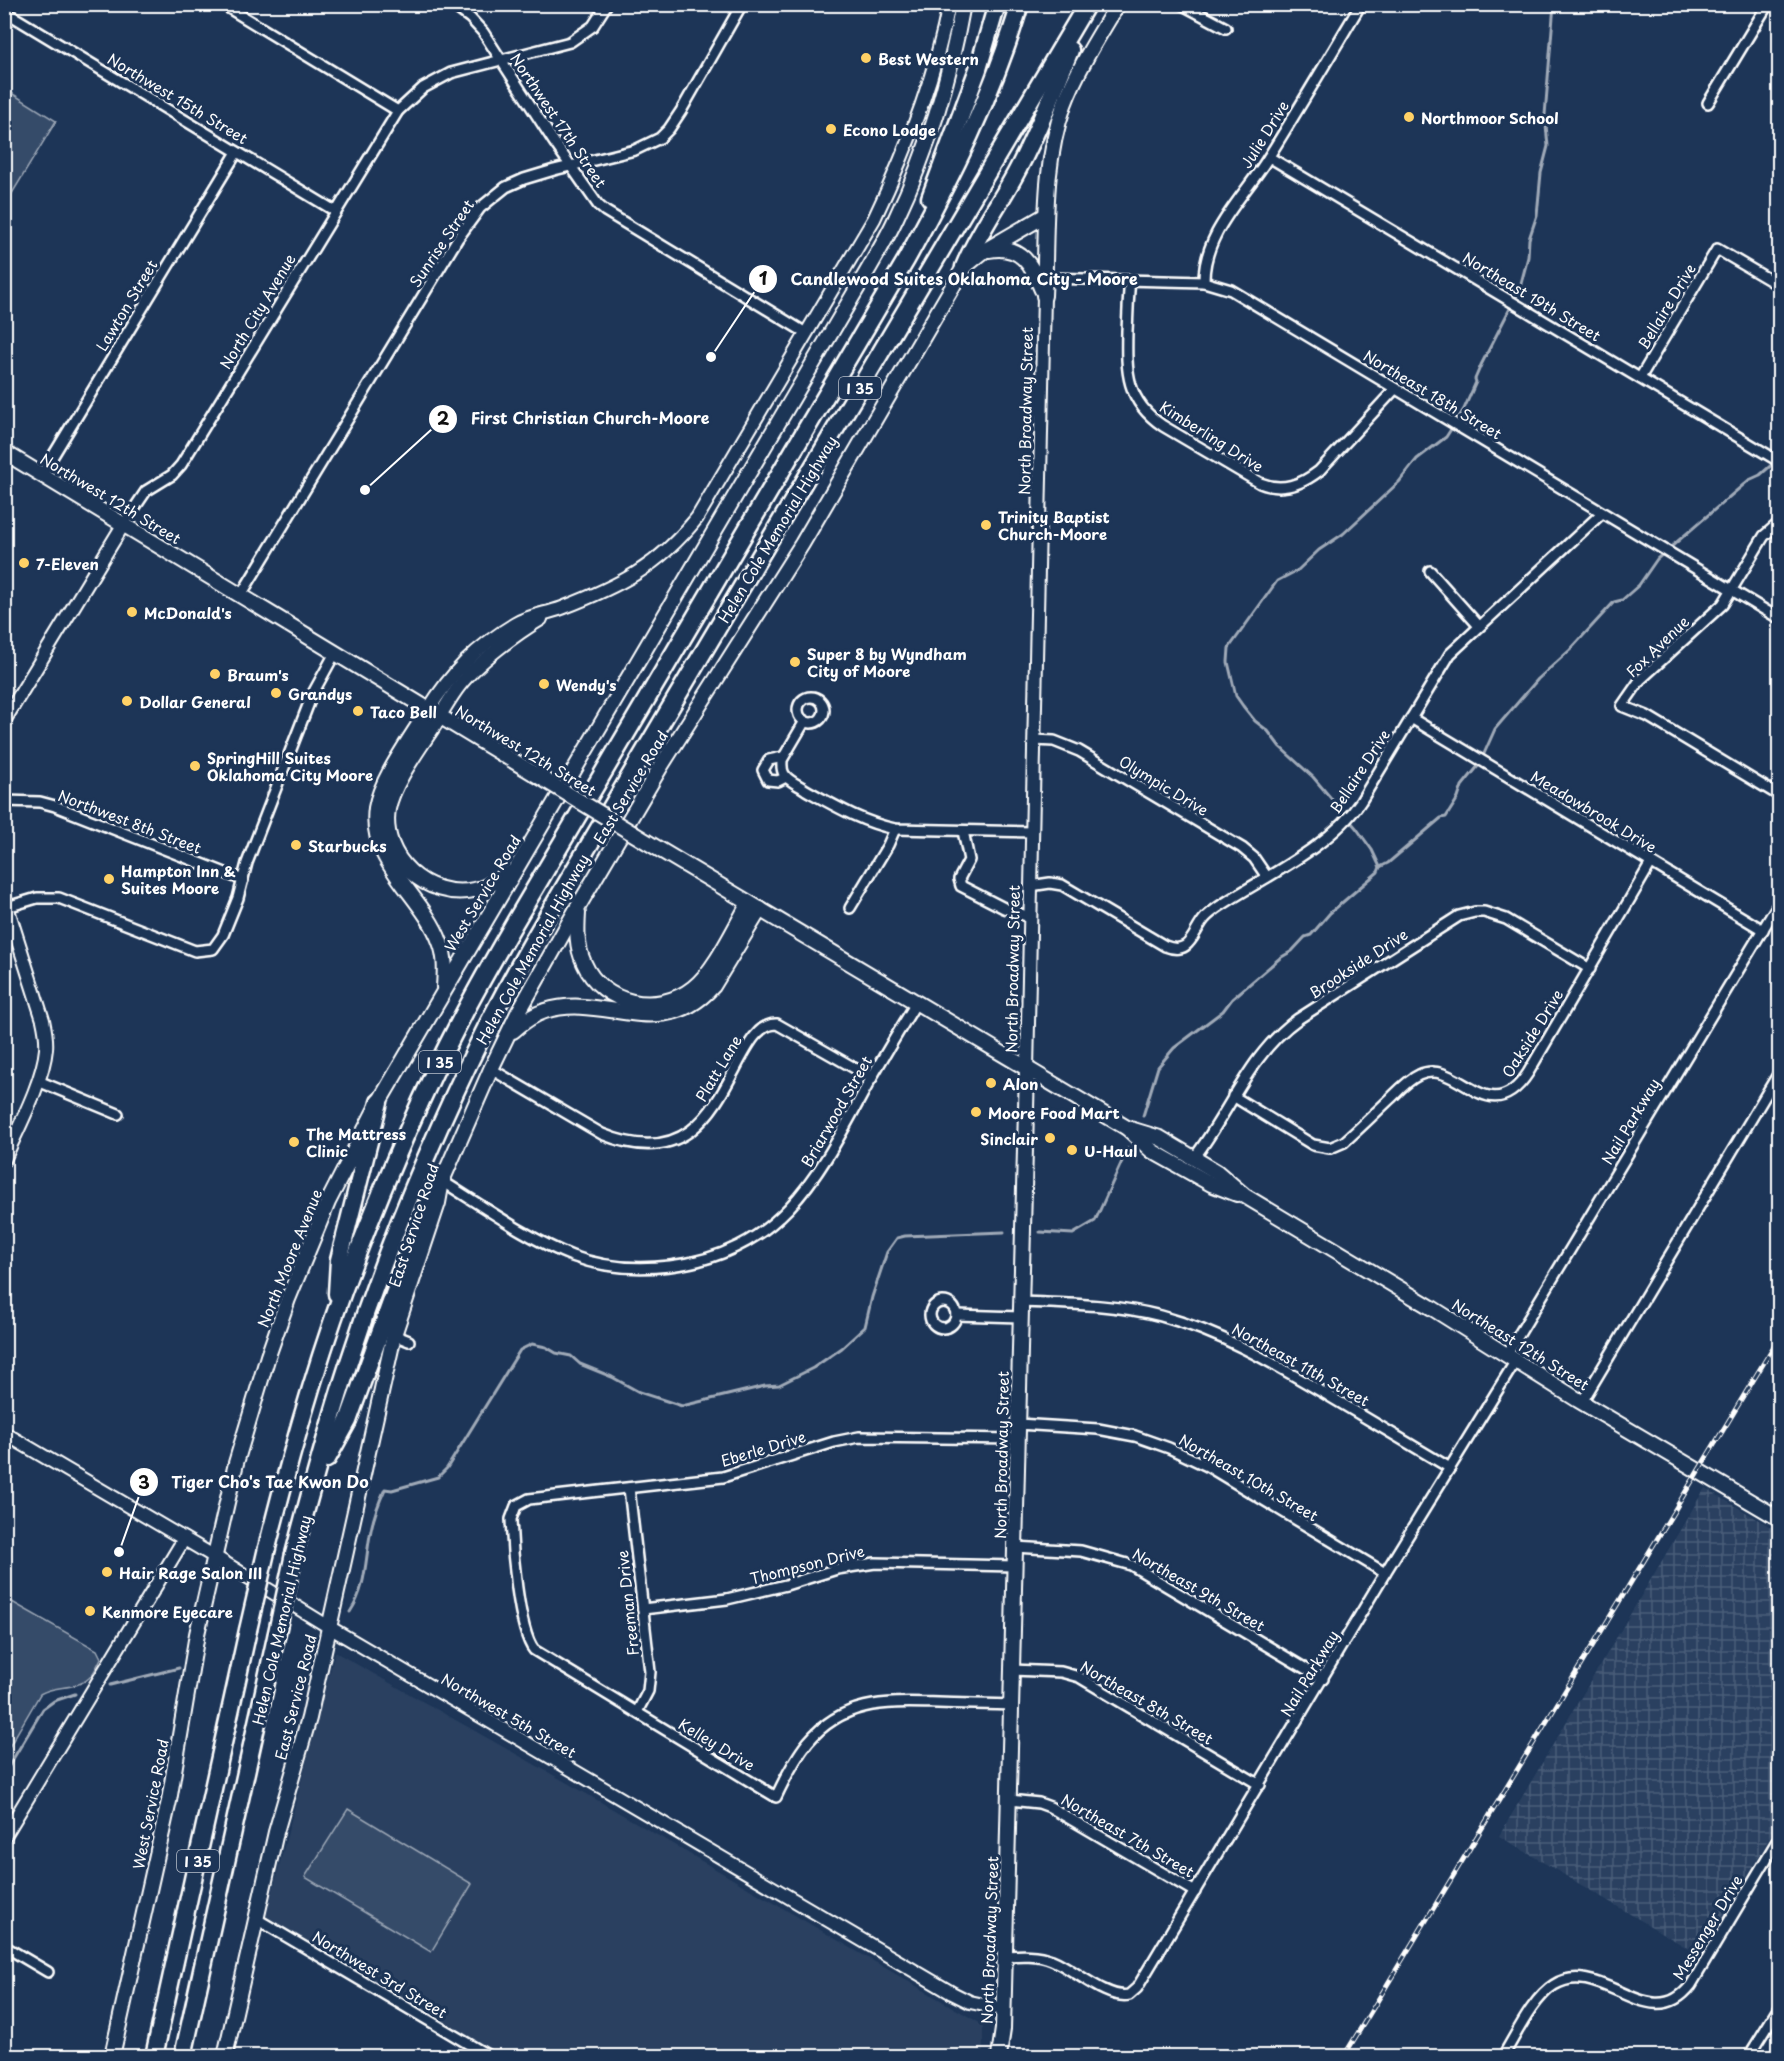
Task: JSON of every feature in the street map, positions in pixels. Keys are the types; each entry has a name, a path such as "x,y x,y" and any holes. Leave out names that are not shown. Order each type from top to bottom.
{"highway":[{"path":"906,260 978,69 997,4"},
{"name":"Helen Cole Memorial Highway","path":"154,2056 248,1630 296,1438 336,1312 387,1179 459,1022 515,922 906,260 962,153 1001,60 1020,4"},
{"path":"1047,73 1073,4"},
{"path":"964,267 971,250 1017,171 1043,118 1088,4"},
{"name":"Helen Cole Memorial Highway","path":"183,2056 294,1554 311,1489 348,1362 375,1284 409,1198 483,1034 537,934 1088,4"},
{"path":"336,1312 339,1260 379,1102"},
{"path":"311,1489 348,1421 417,1231 430,1200 442,1181"}],"main road":[{"name":"West Service Road","path":"443,991 848,305 896,219 935,119 950,70 963,4"},
{"name":"North Broadway Street","path":"1044,296 1050,162 1064,106 1081,68 1118,4"},
{"path":"964,267 984,251 1046,215"},
{"path":"984,251 1003,248 1022,257 1034,270 1044,296"},
{"name":"East Service Road","path":"225,2056 276,1832 309,1718 394,1335 438,1203 442,1181 491,1068 579,905 661,766 802,544 964,267"},
{"name":"Northwest 12th Street","path":"4,452 646,842 1126,1128"},
{"path":"433,713 392,795 387,819 388,834 394,850 404,866 420,880 447,891 475,890 495,882 515,869"},
{"path":"433,713 383,785 376,807 375,820 376,834 385,857 437,934 445,964 443,991"},
{"path":"579,905 578,941 587,969 602,987 611,993 627,1001 647,1004 670,1000 688,992 700,982 754,906"},
{"path":"507,1036 537,1014 556,1008 578,1007 653,1015 687,1007 713,986 754,906"},
{"name":"North Moore Avenue","path":"215,1557 236,1463 288,1299 328,1202 379,1102 443,991"},
{"name":"North Broadway Street","path":"999,2056 1004,2008 1027,1069"},
{"name":"Northeast 12th Street","path":"1126,1128 1152,1151 1190,1173 1211,1184 1245,1196"},
{"name":"Northeast 12th Street","path":"1126,1128 1160,1138 1194,1158 1217,1172 1245,1196 1432,1308 1510,1359 1779,1519"},
{"path":"1190,1173 1194,1158"},
{"name":"West Service Road","path":"112,2056 169,1801 197,1634 215,1557"}],"street":[{"path":"222,4 398,111"},
{"name":"Northwest 17th Street","path":"451,4 476,23 570,166 591,196 605,211 806,333"},
{"name":"North City Avenue","path":"4,721 146,491 172,475 182,465 398,111 434,81 470,67 570,42 593,26 607,4"},
{"name":"Sunrise Street","path":"241,596 470,221 486,202 506,187 524,179 635,150 660,138 681,111 742,4"},
{"path":"433,713 449,678 462,663 515,624 536,614 600,594 628,579 677,542 697,518 874,219 892,180 927,89 949,4"},
{"path":"1181,4 1226,28"},
{"name":"Julie Drive","path":"1204,282 1205,258 1213,241 1234,205 1269,157 1361,4"},
{"path":"1708,103 1768,4"},
{"name":"Northwest 15th Street","path":"4,11 335,212"},
{"name":"Lawton Street","path":"42,474 237,152"},
{"name":"Northeast 19th Street","path":"1269,157 1779,462"},
{"name":"Bellaire Drive","path":"1640,378 1717,249 1779,286"},
{"name":"Northeast 18th Street","path":"1045,278 1204,282 1231,290 1779,619"},
{"name":"Kimberling Drive","path":"1130,280 1128,377 1139,404 1163,426 1260,483 1284,488 1308,479 1395,389"},
{"name":"North Broadway Street","path":"1027,1069 1044,296"},
{"name":"Bellaire Drive","path":"1030,886 1062,885 1165,946 1176,949 1189,943 1206,917 1323,840 1343,824 1357,807 1446,659 1602,513"},
{"name":"Fox Avenue","path":"1779,522 1764,536 1719,609 1640,680 1622,706 1647,716 1779,796"},
{"path":"1430,571 1479,626"},
{"path":"4,1160 38,1081 44,1061 46,1040 43,1020 6,902 59,898 195,951 213,949 223,935 238,898 247,863 312,695 335,653"},
{"name":"Meadowbrook Drive","path":"1411,718 1763,930"},
{"path":"805,721 783,757 781,766 786,777 849,814 895,829 1032,832"},
{"name":"Olympic Drive","path":"1034,740 1054,741 1079,751 1242,848 1254,858 1267,877"},
{"path":"783,757 769,760 763,770 768,780 778,781 786,777"},
{"name":"Northwest 8th Street","path":"4,801 40,802 55,806 243,880"},
{"path":"850,908 888,845 895,829"},
{"path":"963,831 969,860 959,879 961,886 1004,908 1029,917"},
{"name":"Oakside Drive","path":"1233,1096 1313,1145 1330,1148 1344,1142 1419,1074 1442,1073 1480,1094 1503,1095 1521,1084 1651,863"},
{"name":"Nail Parkway","path":"1005,1956 1030,1955 1048,1958 1109,1992 1125,1996 1137,1988 1450,1468 1510,1359 1779,902"},
{"name":"Brookside Drive","path":"1194,1158 1262,1053 1286,1028 1459,916 1484,912 1506,919 1590,969"},
{"name":"Briarwood Street","path":"442,1181 547,1245 583,1260 622,1268 641,1269 682,1265 707,1259 741,1244 769,1227 786,1212 815,1177 834,1149 916,1003"},
{"name":"Platt Lane","path":"491,1068 602,1134 618,1141 644,1145 672,1140 692,1130 703,1121 755,1035 766,1025 777,1024 785,1028 872,1078"},
{"path":"1582,1402 1779,1071"},
{"path":"38,1081 118,1114"},
{"name":"Northeast 11th Street","path":"1021,1302 1073,1304 1137,1311 1203,1329 1229,1339 1268,1359 1450,1468"},
{"path":"956,1315 1020,1317"},
{"path":"394,1335 409,1341"},
{"name":"Northeast 10th Street","path":"1018,1424 1098,1429 1136,1436 1169,1448 1207,1467 1385,1574"},
{"name":"Northwest 5th Street","path":"4,1433 952,1993 970,2002 1004,2008"},
{"name":"Eberle Drive","path":"518,1504 529,1499 723,1477 834,1442 859,1437 1018,1439"},
{"name":"Freeman Drive","path":"629,1488 650,1682 636,1712"},
{"name":"Kelley Drive","path":"518,1504 512,1512 511,1527 521,1619 527,1641 541,1655 776,1797 808,1742 828,1723 854,1709 879,1703 899,1702 1011,1705"},
{"path":"4,1837 184,1539"},
{"name":"Northeast 9th Street","path":"1015,1547 1081,1551 1131,1565 1323,1679"},
{"name":"Thompson Drive","path":"643,1609 728,1599 786,1585 837,1569 868,1563 1015,1566"},
{"name":"Northeast 8th Street","path":"1012,1670 1061,1672 1079,1677 1260,1785"},
{"name":"Northeast 7th Street","path":"1009,1800 1039,1803 1050,1807 1195,1892"},
{"name":"Messenger Drive","path":"1503,2056 1538,2001 1546,1991 1563,1981 1578,1978 1596,1980 1621,1994 1646,2002 1664,2002 1681,1996 1691,1985 1779,1836"},
{"name":"Northwest 3rd Street","path":"255,1918 489,2056"},
{"path":"4,1946 48,1972"},
{"path":"1749,2056 1779,2006"}],"shaded area":[{"path":"5,89 56,121 5,205"},
{"path":"1705,1488 1779,1532 1780,1820 1699,1955 1499,1836"},
{"path":"5,1598 97,1650 101,1658 93,1674 84,1682 40,1694 5,1754"},
{"path":"335,1652 585,1793 983,2025 983,2056 502,2056 266,1916"},
{"path":"348,1809 472,1884 431,1952 305,1877"}],"waterway":[{"path":"1380,867 1372,850 1357,829 1313,777 1280,747 1268,731 1255,721 1236,696 1228,662 1229,648 1277,581 1298,570 1319,550 1343,534 1399,482 1417,459 1446,437 1464,409 1481,365 1519,291 1528,257 1529,239 1537,215 1541,173 1548,146 1545,115 1554,4"},
{"path":"1143,1116 1158,1067 1174,1048 1223,1011 1232,999 1280,958 1292,951 1305,937 1311,935 1330,913 1378,872 1380,867 1388,863 1441,818 1446,817 1458,798 1462,786 1479,765 1495,729 1538,679 1570,650 1614,602 1622,600 1639,585 1657,559 1749,480 1760,475 1775,462"},
{"path":"1040,1232 1073,1234 1095,1221 1128,1148"},
{"path":"350,1612 360,1593 372,1525 385,1489 392,1490 438,1477 447,1468 520,1350 532,1344 546,1347 556,1353 571,1356 580,1364 612,1377 639,1392 682,1406 765,1386 779,1385 813,1368 842,1348 865,1327 887,1252 897,1238 1004,1232"},
{"path":"110,1685 179,1668"},
{"path":"4,1774 43,1709 54,1701 75,1694"}],"railway":[{"path":"1344,2056 1780,1336"}],"place":[{"name":"Best Western","path":"866,58"},
{"name":"Northmoor School","path":"1409,117"},
{"name":"Econo Lodge","path":"831,129"},
{"name":"Candlewood Suites Oklahoma City - Moore","path":"711,357"},
{"name":"First Christian Church-Moore","path":"365,490"},
{"name":"Trinity Baptist Church-Moore","path":"986,525"},
{"name":"7-Eleven","path":"24,563"},
{"name":"McDonald's","path":"132,612"},
{"name":"Super 8 by Wyndham City of Moore","path":"795,662"},
{"name":"Braum's","path":"215,674"},
{"name":"Wendy's","path":"544,684"},
{"name":"Grandys","path":"276,693"},
{"name":"Dollar General","path":"127,701"},
{"name":"Taco Bell","path":"358,711"},
{"name":"SpringHill Suites Oklahoma City Moore","path":"195,766"},
{"name":"Starbucks","path":"296,845"},
{"name":"Hampton Inn & Suites Moore","path":"109,879"},
{"name":"Alon","path":"991,1083"},
{"name":"Moore Food Mart","path":"976,1112"},
{"name":"Sinclair","path":"1050,1138"},
{"name":"The Mattress Clinic","path":"294,1142"},
{"name":"U-Haul","path":"1072,1150"},
{"name":"Tiger Cho's Tae Kwon Do","path":"119,1552"},
{"name":"Hair Rage Salon III","path":"107,1572"},
{"name":"Kenmore Eyecare","path":"90,1611"}]}
